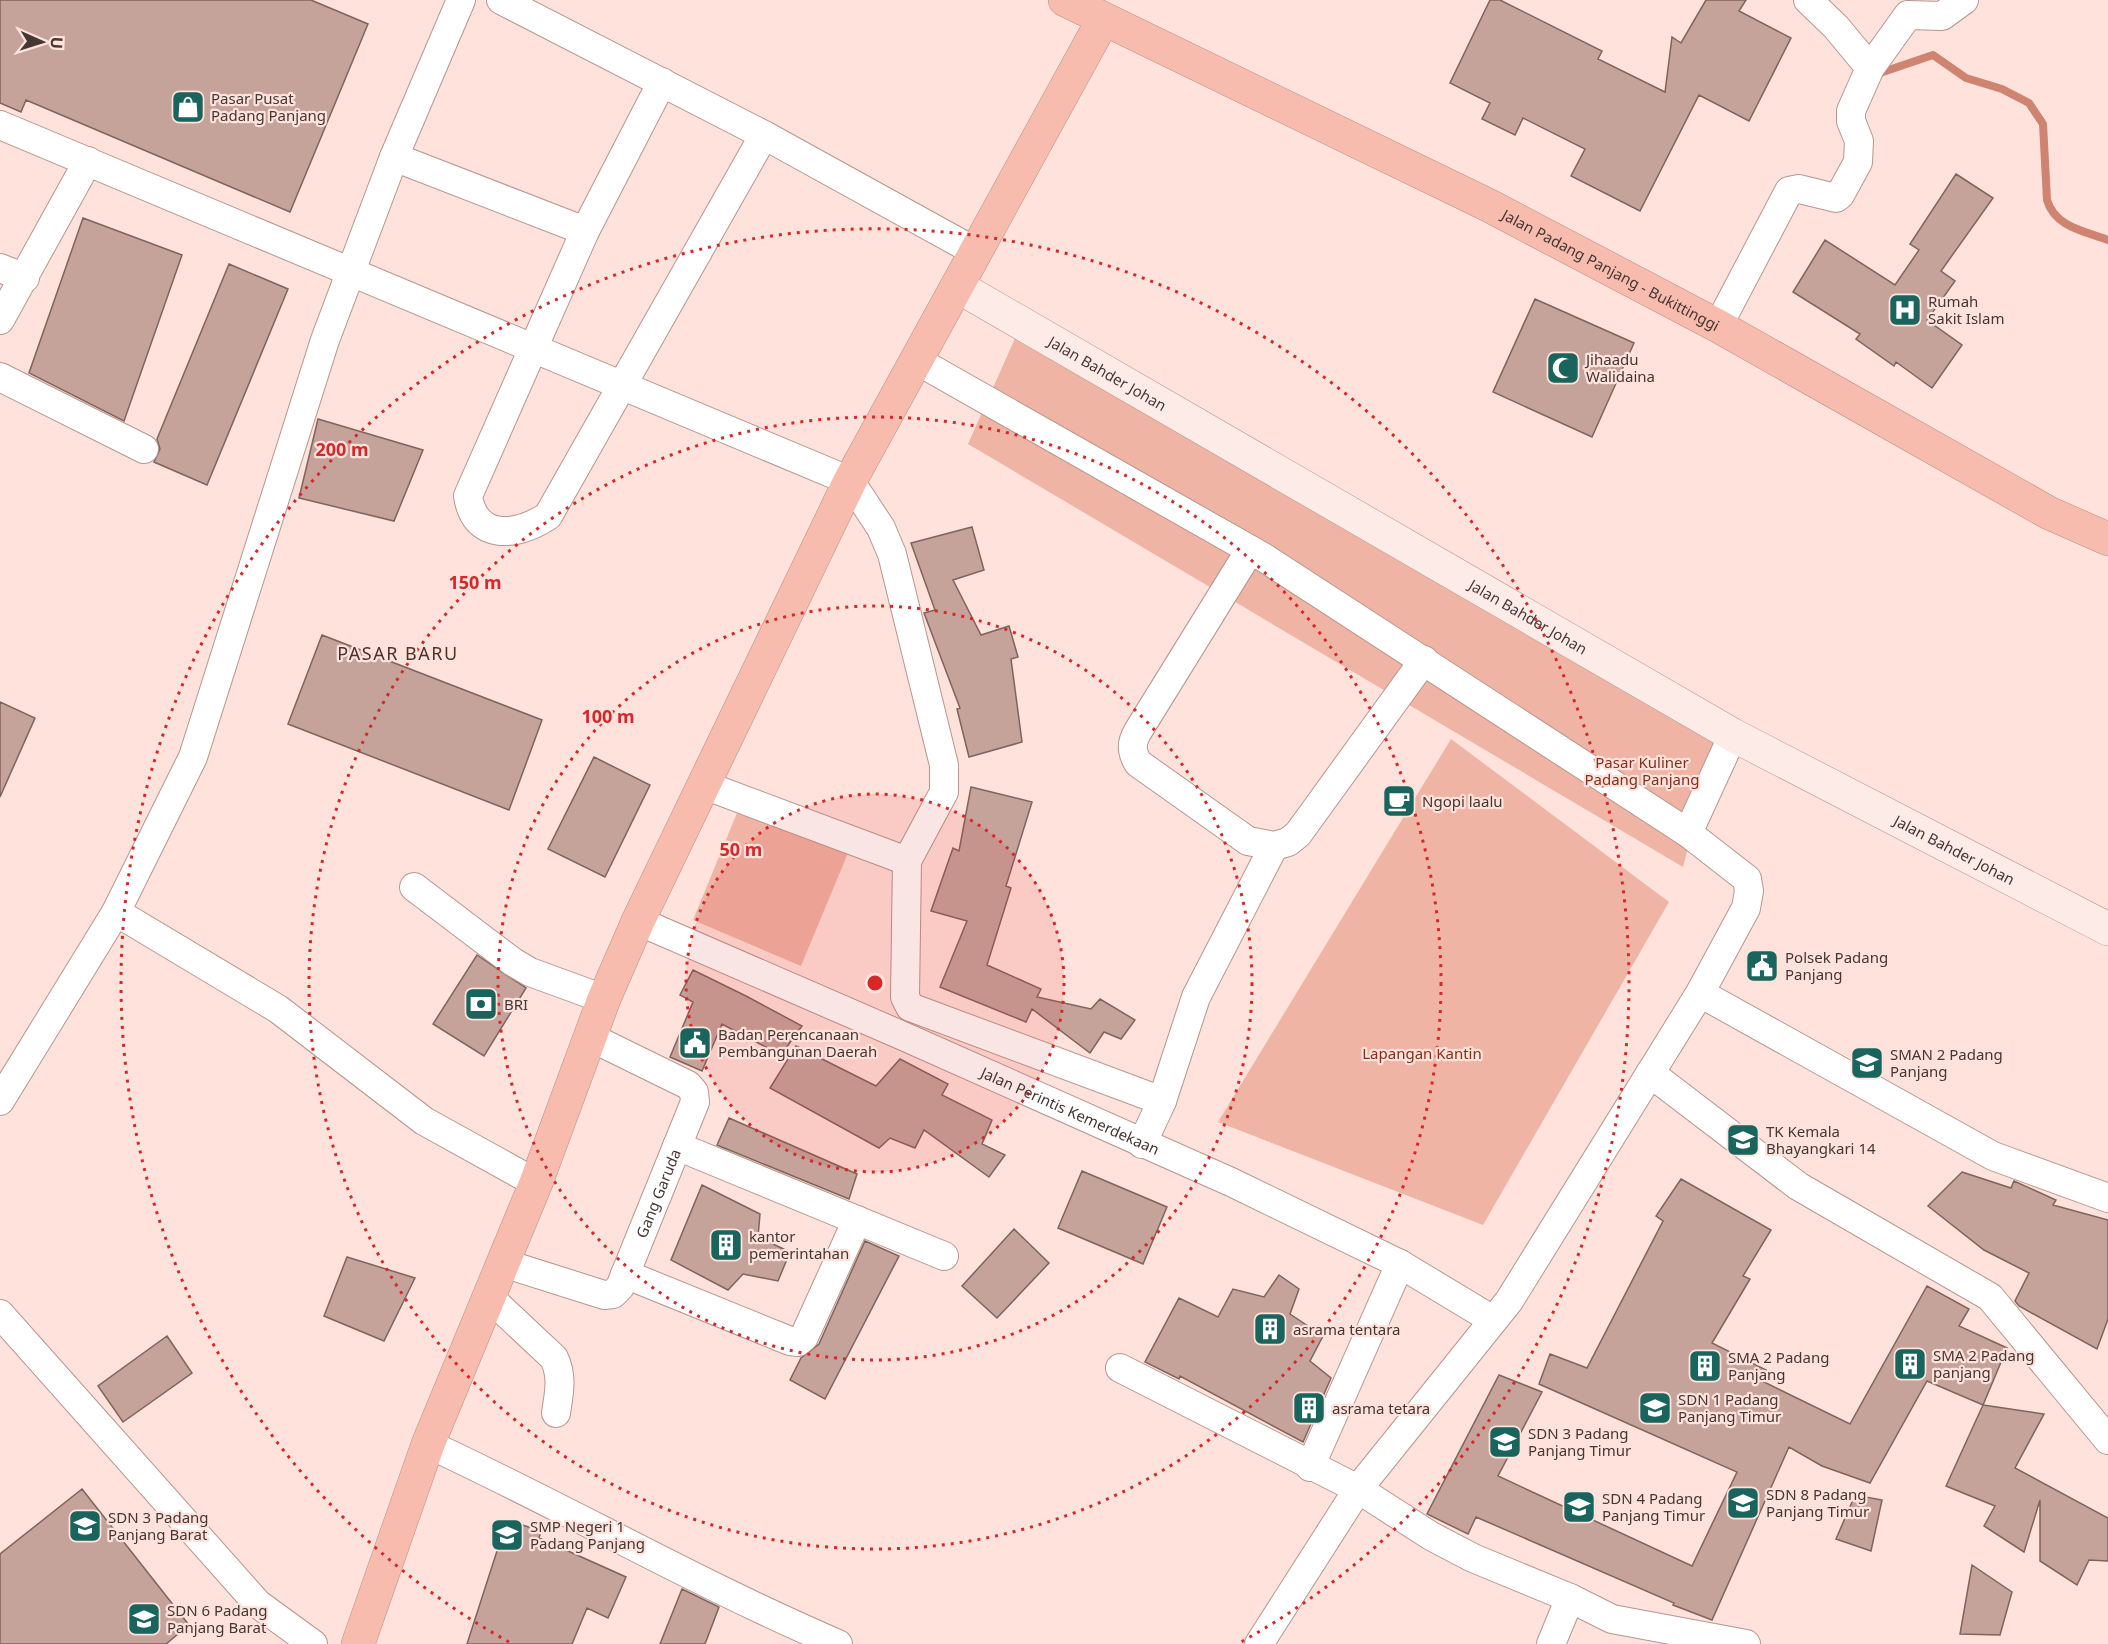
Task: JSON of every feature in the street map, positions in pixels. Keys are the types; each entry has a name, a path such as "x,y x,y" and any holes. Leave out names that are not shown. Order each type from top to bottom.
{"highway":[{"name":"Jalan Padang Panjang - Bukittinggi","path":"1065,0 1103,21 1488,205 1718,326 2049,513 2108,539"},
{"path":"358,1644 428,1444 536,1183 604,999 638,921 850,481 1103,21"}],"main road":[{"name":"Jalan Bahder Johan","path":"957,286 1733,735 2108,929"}],"street":[{"path":"0,1101 116,912 193,757 325,340 393,157 461,0"},
{"path":"501,0 764,135 976,252"},
{"path":"1808,0 1836,27 1870,68"},
{"path":"1718,326 1788,191 1799,189 1830,198 1840,195 1858,162 1859,141 1851,122 1851,111 1870,68 1908,15 1942,16 1964,0"},
{"path":"662,82 585,231 468,496 470,512 479,523 496,531 513,531 533,526 548,516 764,135"},
{"path":"0,124 850,481 881,528 892,554 944,765 944,792 907,861 905,997 910,1007 1162,1101"},
{"path":"393,157 585,231"},
{"path":"0,320 12,273 88,161"},
{"path":"916,360 1250,550 1424,660 1688,833 1747,879 1749,891 1746,908 1700,993 1509,1301 1358,1489 1259,1644"},
{"path":"0,377 144,448"},
{"path":"1250,550 1138,731 1133,740 1132,753 1138,763 1248,842 1274,846 1288,842 1298,834 1424,660"},
{"path":"1688,833 1733,735"},
{"path":"704,785 907,861"},
{"path":"1142,1144 1162,1101 1196,997 1274,846"},
{"path":"414,887 513,962 530,972 604,999"},
{"path":"116,912 278,1009 424,1121 536,1183"},
{"name":"Jalan Perintis Kemerdekaan","path":"638,921 1231,1182 1400,1264 1493,1320"},
{"path":"1700,993 1994,1156 2108,1198"},
{"name":"Gang Garuda","path":"503,1263 604,1295 613,1294 625,1274 695,1102 694,1092 688,1085 590,1036"},
{"path":"1650,1073 1798,1186 1990,1297 2108,1440"},
{"path":"677,1146 944,1256"},
{"path":"625,1274 790,1341 798,1342 804,1337 857,1220"},
{"path":"1310,1467 1400,1264"},
{"path":"489,1297 554,1358 559,1369 561,1383 556,1413"},
{"path":"0,1314 258,1604 313,1644"},
{"path":"1120,1368 1310,1467 1358,1489 1431,1536 1473,1558 1570,1598 1612,1619 1746,1644"},
{"path":"428,1444 529,1491 774,1617 838,1644"},
{"path":"1551,1644 1570,1598"}],"green space":[{"name":"Pasar Kuliner Padang Panjang","path":"1016,336 1715,742 1683,867 968,444"},
{"name":"Lapangan Kantin","path":"1451,739 1669,902 1483,1225 1218,1122"},
{"path":"739,808 848,853 801,966 693,920"}],"building":[{"name":"Pasar Pusat Padang Panjang","path":"0,0 311,0 368,24 290,212 26,100 21,112 0,103"},
{"path":"1490,0 1500,0 1602,51 1598,59 1665,92 1672,37 1681,43 1706,0 1746,0 1739,11 1791,38 1749,121 1699,95 1640,211 1571,176 1585,149 1523,118 1515,135 1482,119 1490,103 1450,83"},
{"path":"1956,174 1993,198 1941,271 1955,281 1927,320 1962,345 1932,388 1896,362 1894,366 1856,339 1860,334 1793,292 1825,240 1895,285 1919,250 1910,244"},
{"path":"83,218 182,255 124,421 29,373"},
{"path":"229,264 288,289 207,485 154,462 160,449 157,439"},
{"name":"Jihaadu Walidaina","path":"1535,299 1634,343 1592,437 1493,392"},
{"path":"318,419 423,450 394,521 299,498"},
{"path":"972,527 984,570 953,580 981,635 1009,626 1018,657 1011,659 1022,742 969,757 957,709 960,708 924,613 935,610 911,543"},
{"path":"322,635 542,720 509,810 288,724"},
{"path":"0,702 35,718 0,797"},
{"path":"594,757 650,785 605,877 548,849"},
{"path":"971,787 1032,802 1006,886 1011,888 987,965 1041,989 1037,997 1091,1009 1100,999 1135,1020 1121,1039 1104,1032 1090,1053 1032,1009 1026,1022 940,987 967,921 931,911 953,848 959,851"},
{"name":"BRI","path":"477,955 526,988 484,1056 433,1024"},
{"path":"693,970 802,1026 781,1055 722,1024 702,1071 670,1057 693,1002 680,995"},
{"path":"796,1046 876,1086 900,1059 948,1084 942,1095 992,1120 982,1144 1005,1155 989,1177 924,1130 915,1148 890,1138 879,1148 770,1088"},
{"path":"729,1118 857,1174 849,1199 717,1145"},
{"path":"1082,1171 1167,1207 1143,1264 1058,1228"},
{"path":"1962,1172 2011,1188 2014,1181 2056,1200 2053,1205 2108,1220 2108,1319 2097,1349 2019,1306 2015,1301 2029,1273 1984,1250 1928,1206"},
{"path":"1681,1179 1771,1230 1743,1276 1750,1279 1712,1343 1768,1371 1762,1381 1850,1424 1927,1286 1969,1309 1959,1326 2007,1348 1983,1405 1927,1381 1870,1483 1822,1466 1789,1447 1712,1620 1673,1605 1674,1603 1476,1517 1468,1534 1427,1514 1499,1375 1542,1392 1498,1476 1692,1566 1737,1472 1539,1384 1550,1354 1587,1368 1663,1221 1656,1216"},
{"name":"kantor pemerintahan","path":"702,1185 760,1214 758,1237 790,1252 778,1281 743,1274 728,1290 671,1260"},
{"path":"1014,1229 1049,1263 997,1318 962,1286"},
{"path":"865,1241 899,1256 825,1399 790,1380 801,1358 819,1344"},
{"path":"347,1257 415,1278 384,1341 324,1316"},
{"path":"1279,1275 1299,1289 1290,1314 1323,1336 1310,1361 1331,1378 1303,1442 1180,1376 1179,1379 1145,1362 1179,1298 1218,1317 1233,1289 1264,1297"},
{"path":"167,1336 192,1373 123,1422 98,1386"},
{"path":"1983,1405 2044,1414 2015,1468 2108,1518 2108,1561 2089,1560 2077,1585 2040,1561 2040,1500 2024,1552 1984,1526 1995,1506 1946,1486"},
{"path":"82,1489 189,1625 166,1644 0,1644 0,1554"},
{"path":"1855,1495 1882,1500 1871,1551 1836,1539"},
{"path":"507,1520 541,1531 539,1538 626,1577 608,1618 587,1608 572,1644 467,1644"},
{"path":"1972,1565 2012,1592 2000,1635 1960,1634"},
{"path":"682,1589 719,1607 705,1644 660,1644"}],"waterway":[{"path":"1877,74 1933,55 1966,78 2002,89 2029,103 2043,124 2047,200 2051,209 2063,222 2072,227 2108,240"}],"place":[{"name":"Pasar Pusat Padang Panjang","path":"188,107"},
{"name":"Rumah Sakit Islam","path":"1905,310"},
{"name":"Jihaadu Walidaina","path":"1563,368"},
{"name":"Ngopi laalu","path":"1399,801"},
{"name":"Polsek Padang Panjang","path":"1762,966"},
{"name":"BRI","path":"481,1004"},
{"name":"Badan Perencanaan Pembangunan Daerah","path":"695,1043"},
{"name":"SMAN 2 Padang Panjang","path":"1867,1063"},
{"name":"TK Kemala Bhayangkari 14","path":"1743,1140"},
{"name":"kantor pemerintahan","path":"726,1245"},
{"name":"asrama tentara","path":"1270,1329"},
{"name":"SMA 2 Padang panjang","path":"1910,1364"},
{"name":"SMA 2 Padang Panjang","path":"1705,1366"},
{"name":"asrama tetara","path":"1309,1408"},
{"name":"SDN 1 Padang Panjang Timur","path":"1655,1408"},
{"name":"SDN 3 Padang Panjang Timur","path":"1505,1442"},
{"name":"SDN 8 Padang Panjang Timur","path":"1743,1503"},
{"name":"SDN 4 Padang Panjang Timur","path":"1579,1507"},
{"name":"SDN 3 Padang Panjang Barat","path":"85,1526"},
{"name":"SMP Negeri 1 Padang Panjang","path":"507,1535"},
{"name":"SDN 6 Padang Panjang Barat","path":"144,1619"}],"district":[{"name":"PASAR BARU","path":"398,653"}]}
